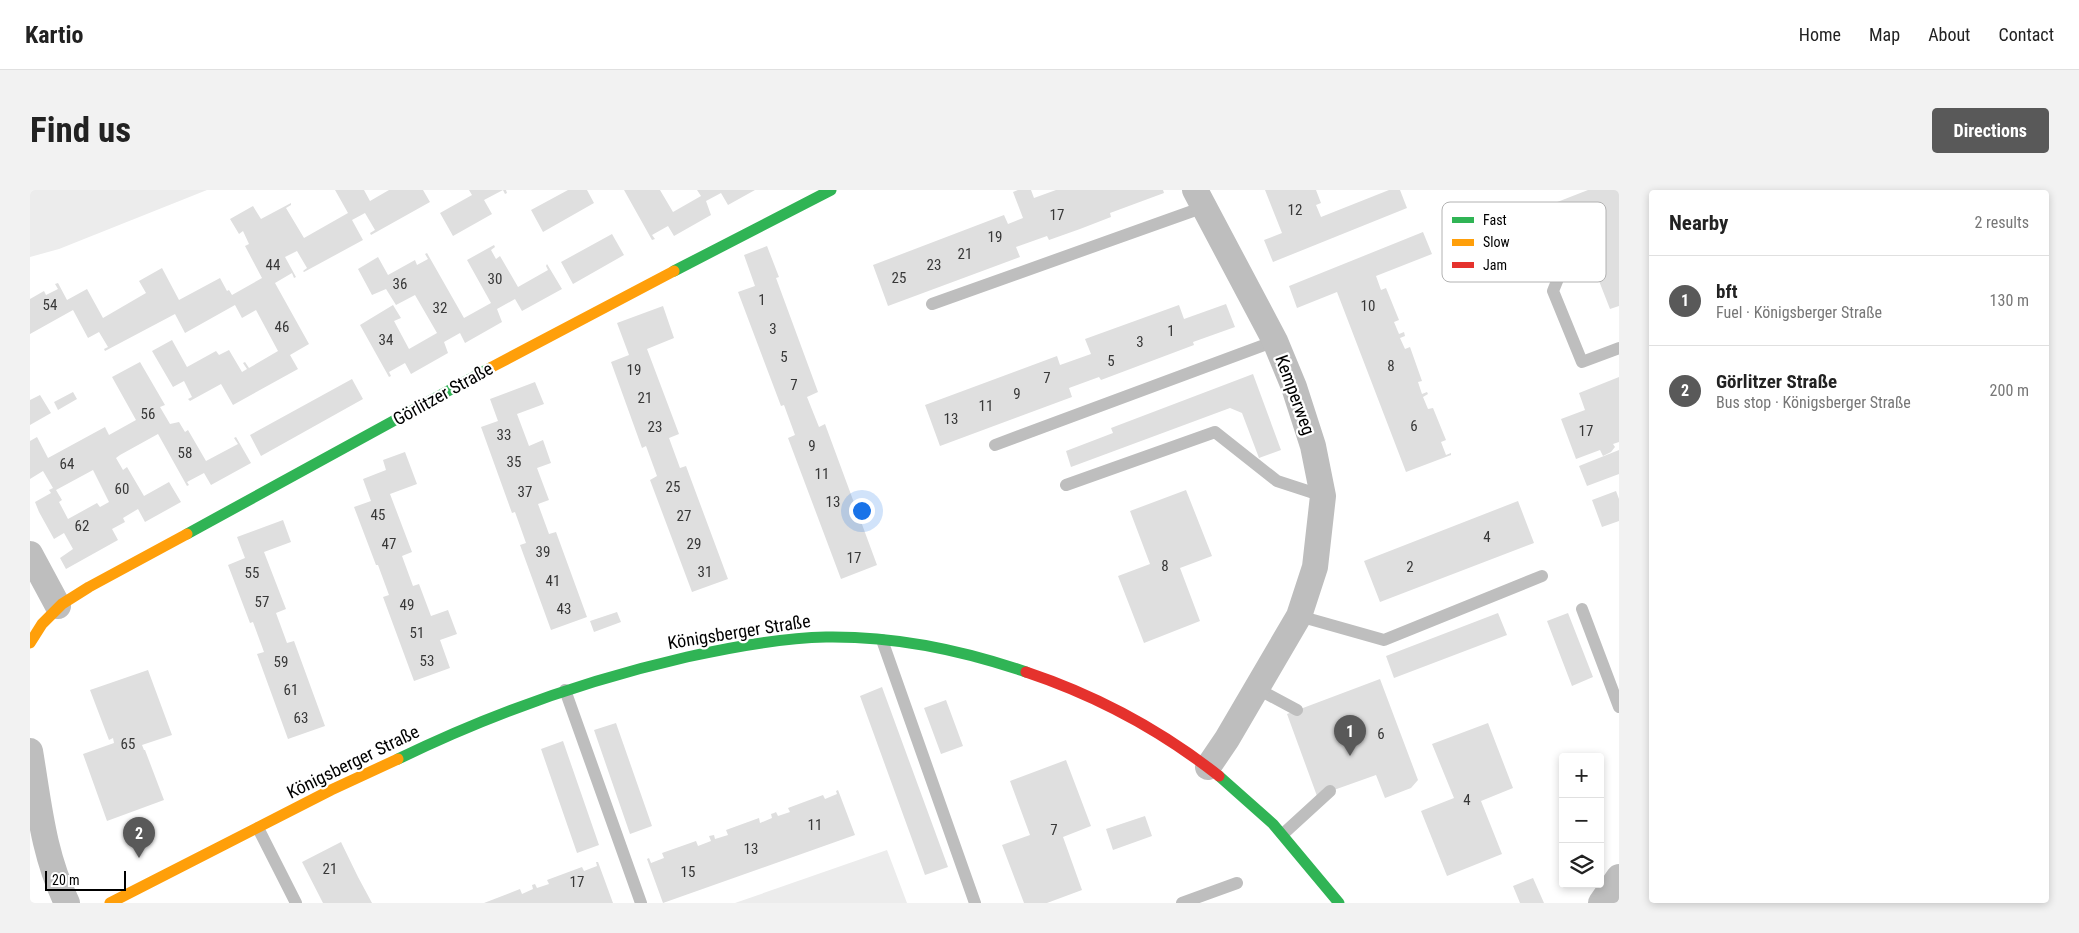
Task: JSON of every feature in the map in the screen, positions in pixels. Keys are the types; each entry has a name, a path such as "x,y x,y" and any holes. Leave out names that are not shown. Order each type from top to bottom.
{"street":[{"name":"Görlitzer Straße","path":"30,644 36,631 58,606 563,329 831,190"},
{"name":"Kemperweg","path":"1199,198 1275,341 1294,387 1313,446 1323,496 1316,567 1299,616 1208,767"},
{"path":"30,554 58,606"},
{"name":"Königsberger Straße","path":"110,903 128,899 258,828 416,750 509,710 641,666 743,646 821,638 882,640 951,650 1006,665 1049,680 1125,714 1208,767 1240,792 1283,834 1339,903"},
{"path":"30,751 47,852 54,876 67,903"},
{"path":"1601,903 1619,877"}],"lane":[{"path":"932,304 1199,198"},
{"path":"1557,282 1553,291 1582,362 1619,348"},
{"path":"995,445 1275,341"},
{"path":"1066,485 1215,432 1277,481 1323,496"},
{"path":"1299,616 1384,640 1542,576"},
{"path":"1582,609 1619,707"},
{"path":"882,640 975,903"},
{"path":"1256,688 1298,710"},
{"path":"565,690 641,903"},
{"path":"1283,834 1330,791"},
{"path":"258,828 296,903"},
{"path":"1182,903 1237,883"}],"shaded area":[{"path":"30,190 207,190 59,249 30,257"},
{"path":"887,850 907,903 735,903"}],"building":[{"path":"335,190 364,190 370,201 389,190 423,190 430,202 371,235 370,233 375,230 365,213 352,220 363,240 304,272 307,268 297,251 285,257 296,277 294,278 292,273 275,283 309,344 290,355 298,369 233,405 221,384 190,401 188,399 192,397 184,381 173,387 152,351 172,340 187,367 216,351 219,355 229,350 242,372 247,369 243,363 245,362 249,368 278,351 256,310 242,318 235,305 185,333 175,314 105,351 104,349 108,347 99,332 88,338 73,310 30,334 30,299 44,291 46,295 58,289 55,284 58,283 67,300 87,289 103,318 146,293 139,281 162,268 179,300 220,278 227,291 229,290 232,295 262,278 245,246 249,244 243,231 239,234 230,219 253,206 261,219 291,203 286,208 304,238 348,213"},
{"path":"469,190 503,190 484,200 492,214 453,236 440,213 472,195"},
{"path":"568,190 587,190 594,203 543,232 531,210"},
{"path":"624,190 660,190 673,212 701,196 697,190 755,190 728,205 721,193 706,201 711,215 674,236 668,226 652,235 655,239 652,240"},
{"path":"1031,190 1034,198 1056,190 1163,190 1164,193 1110,213 1111,217 1080,229 1049,240 1047,236 1016,247 1020,257 888,306 873,265 1004,215 1008,224 1023,218 1013,192"},
{"path":"1265,190 1316,190 1321,203 1316,205 1321,217 1389,190 1400,190 1407,208 1273,262 1264,240 1282,233"},
{"path":"1588,190 1619,190 1619,306 1610,309 1599,282 1606,282 1606,202 1557,202"},
{"path":"1423,232 1432,254 1376,276 1381,290 1386,288 1399,320 1394,322 1399,334 1404,332 1405,336 1400,338 1405,349 1410,347 1422,381 1418,382 1422,394 1427,392 1428,394 1423,397 1428,409 1433,408 1446,440 1441,442 1446,455 1451,453 1451,455 1406,472 1337,292 1297,308 1289,286"},
{"path":"612,234 624,255 573,284 561,262"},
{"path":"494,245 495,247 491,250 496,259 500,256 518,287 548,270 547,264 562,289 522,311 515,299 497,309 502,322 465,343 460,333 444,342 448,353 411,374 405,363 389,372 391,376 389,377 360,325 393,305 401,318 394,321 409,349 437,333 415,295 396,305 386,289 372,295 358,269 378,257 388,275 415,260 417,265 428,259 425,254 427,253 464,318 491,303 467,260"},
{"path":"767,246 779,277 776,278 818,392 807,397 819,427 825,424 877,565 841,579 788,438 795,435 784,405 781,406 738,292 755,286 744,255"},
{"path":"1226,304 1235,327 1193,342 1194,345 1101,380 1099,377 1069,388 1072,397 940,446 925,405 1057,356 1060,365 1091,354 1085,339 1179,305 1184,319"},
{"path":"663,306 674,338 647,349 679,434 669,438 680,468 686,466 728,579 692,592 650,480 657,476 646,446 642,448 611,362 629,355 617,323"},
{"path":"140,362 165,405 160,407 170,424 179,422 185,432 188,430 206,461 238,444 234,438 236,437 251,463 211,485 204,473 187,482 189,485 187,486 158,434 120,455 116,458 123,470 127,467 144,496 169,482 181,502 145,522 138,509 123,518 125,522 112,529 118,540 66,569 60,558 73,549 64,533 54,539 35,502 51,493 49,490 53,488 43,471 30,479 30,441 37,437 48,458 105,427 109,435 136,420 112,377","holes":["93,470 109,502 100,507 97,503 68,519 59,502 62,500 56,490"]},
{"path":"1253,374 1281,450 1259,458 1242,413 1230,408 1071,467 1066,451 1113,433 1111,428"},
{"path":"1619,377 1619,442 1613,444 1615,447 1611,452 1603,456 1600,450 1576,459 1561,419 1585,410 1579,393"},
{"path":"352,379 363,399 261,456 250,435"},
{"path":"535,382 544,404 517,414 529,446 543,440 551,463 537,468 549,500 538,504 549,534 556,532 587,617 551,630 520,545 526,543 515,512 512,513 481,427 498,421 490,399"},
{"path":"73,392 77,399 58,410 54,402"},
{"path":"40,395 51,413 30,425 30,400"},
{"path":"1619,450 1619,474 1587,486 1579,466"},
{"path":"405,452 417,484 390,494 412,552 402,556 413,586 419,584 431,616 448,610 457,634 440,640 450,668 414,681 383,597 389,595 354,507 371,501 363,479 386,470 383,460"},
{"path":"1186,490 1212,556 1180,568 1200,621 1144,643 1118,576 1150,564 1130,511"},
{"path":"1616,491 1619,499 1619,521 1602,527 1592,500"},
{"path":"1518,501 1534,543 1380,602 1364,561"},
{"path":"283,520 291,542 264,552 286,609 276,613 287,643 294,641 325,726 288,739 257,654 264,652 253,622 250,623 228,565 245,558 237,537"},
{"path":"617,612 621,622 594,632 590,621"},
{"path":"1498,613 1507,635 1394,678 1386,656"},
{"path":"1568,613 1593,677 1572,686 1547,621"},
{"path":"148,670 172,735 142,745 164,800 107,821 83,754 114,743 113,738 109,740 90,690"},
{"path":"1380,679 1418,780 1411,788 1385,798 1376,775 1317,796 1287,714"},
{"path":"882,687 948,867 925,875 860,696"},
{"path":"946,700 963,746 941,754 924,708"},
{"path":"616,723 652,826 630,834 594,730"},
{"path":"1488,723 1513,788 1481,801 1502,854 1447,876 1421,811 1454,798 1432,744"},
{"path":"563,741 599,845 577,853 541,749"},
{"path":"1066,760 1091,826 1063,837 1082,890 1047,903 1024,903 1002,845 1030,835 1010,781"},
{"path":"838,790 855,835 663,903 647,859 649,858 651,863 664,858 662,853 696,841 698,846 711,841 709,836 714,835 715,839 728,835 726,830 759,818 760,823 772,818 771,814 776,812 778,816 790,812 788,808 823,795 825,799 837,794 836,791"},
{"path":"1145,816 1152,836 1113,850 1106,829"},
{"path":"341,842 372,903 323,903 302,862"},
{"path":"596,862 598,862 613,903 484,903 520,889 522,894 533,889 532,885 535,884 537,888 549,884 547,880 582,867 584,871 597,866"},
{"path":"1533,878 1544,903 1520,903 1513,886"}],"traffic: fast":[{"path":"674,271 831,190"},
{"path":"187,534 490,368"},
{"path":"398,759 504,713 613,676 687,657 773,641 851,637 902,642 953,651 1026,672"},
{"path":"1219,776 1273,824 1339,903"}],"traffic: slow":[{"path":"490,368 674,271"},
{"path":"30,643 42,624 62,604 89,587 187,534"},
{"path":"110,903 331,790 398,759"}],"traffic: jam":[{"path":"1026,672 1052,681 1127,716 1151,729 1219,776"}],"place":[{"name":"bft","path":"1350,756"},
{"name":"Görlitzer Straße","path":"139,858"}]}
